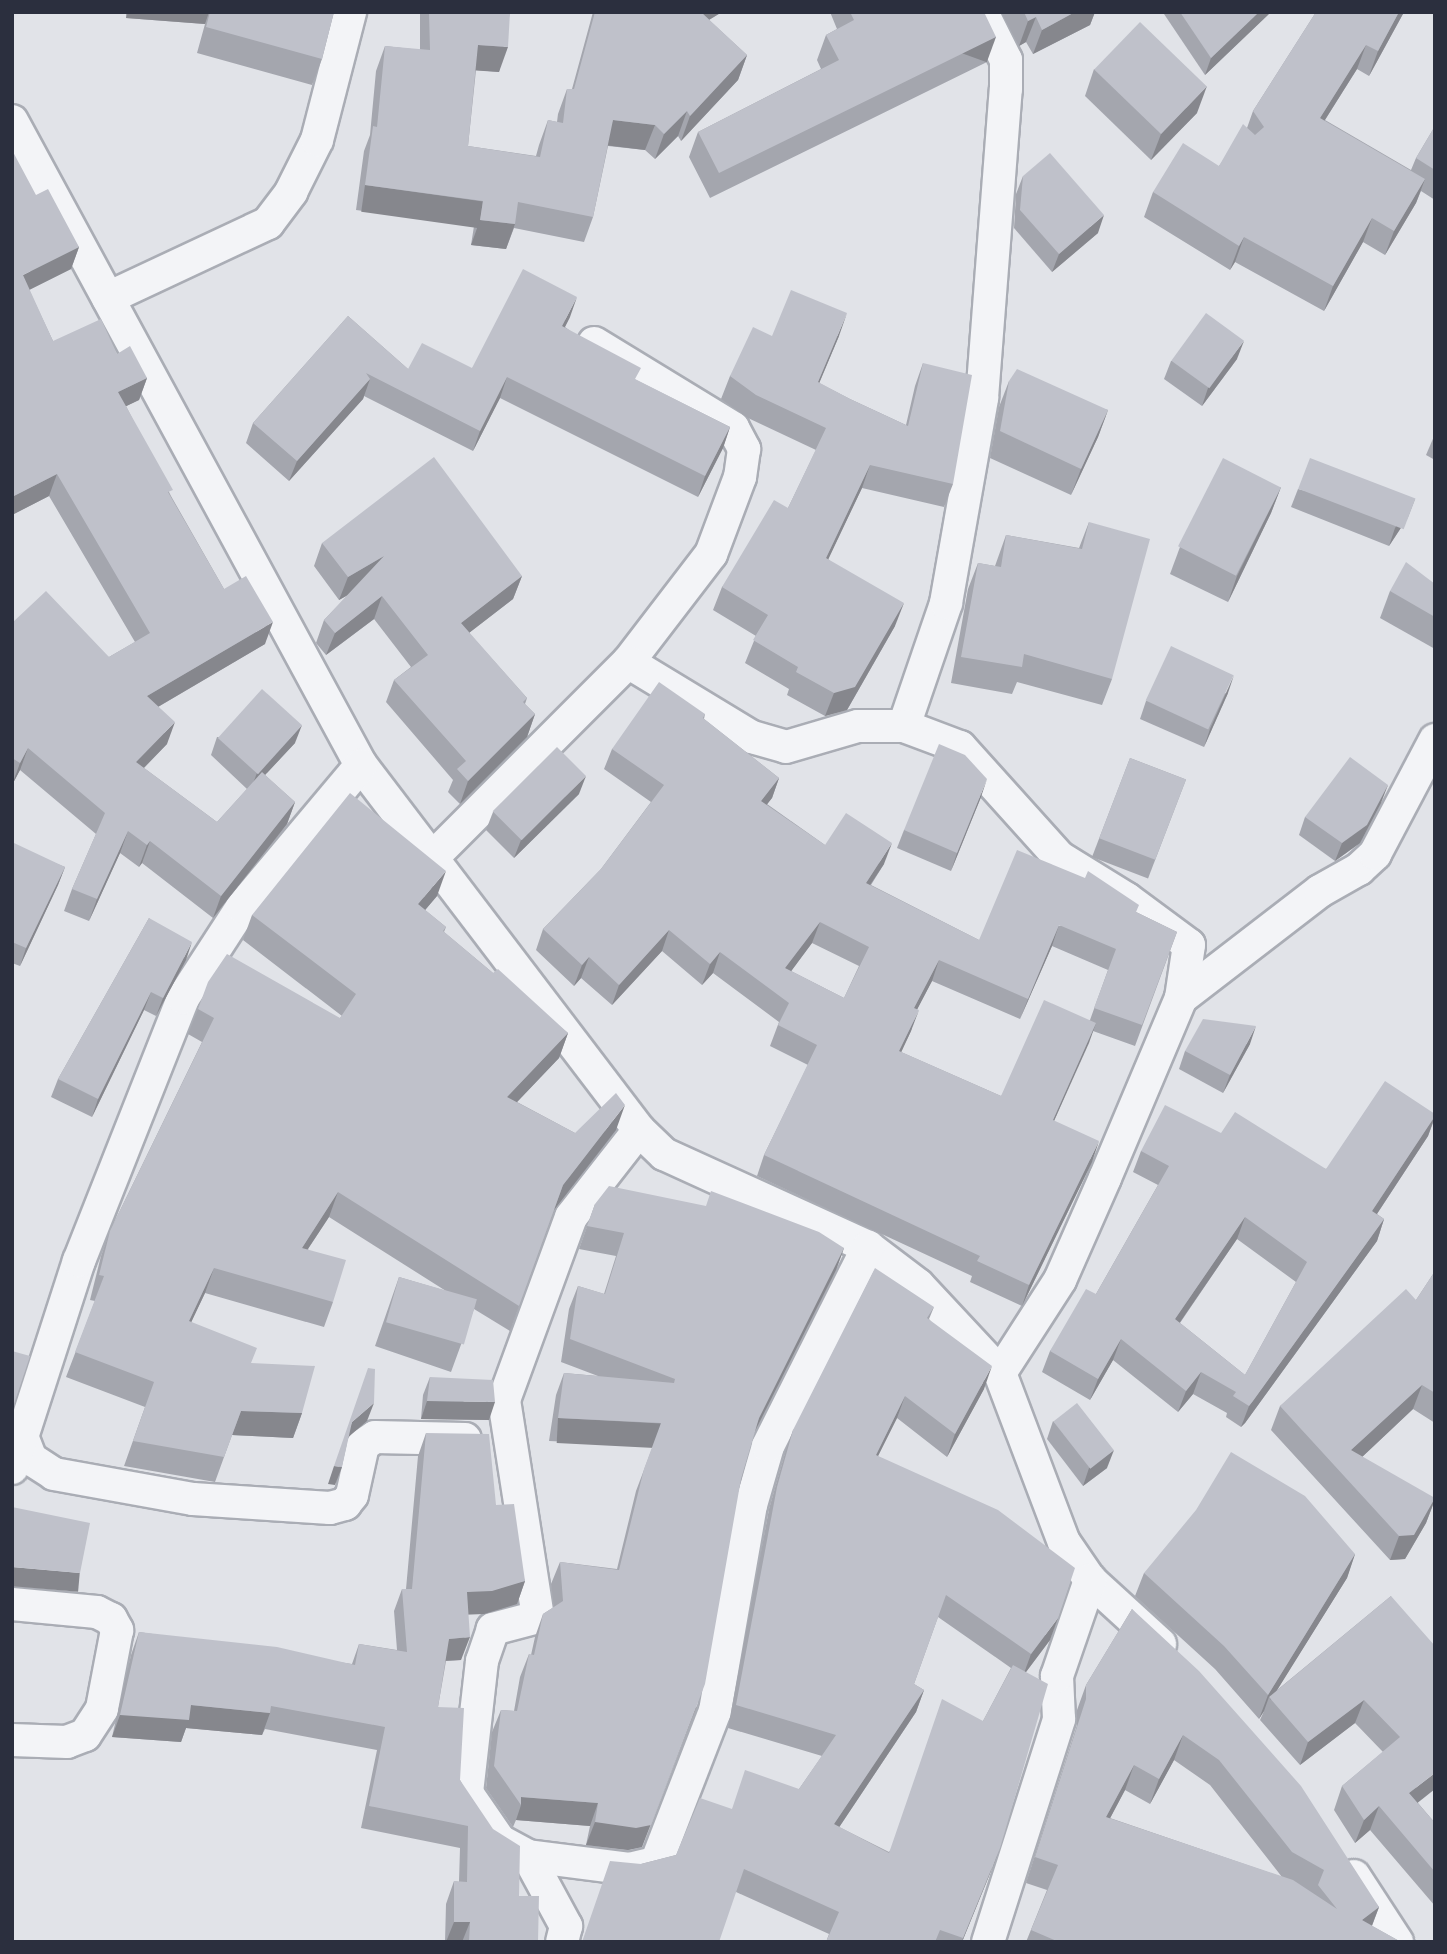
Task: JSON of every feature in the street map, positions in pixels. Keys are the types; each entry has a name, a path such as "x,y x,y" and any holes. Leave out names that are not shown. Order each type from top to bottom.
{"street":[{"path":"108,298 268,223 291,192 317,140 350,12"},
{"path":"904,726 946,603 982,398 1006,89 1006,60 982,12"},
{"path":"12,121 360,765 639,1130 664,1154 745,1187 868,1247 918,1285 1000,1373 1064,1542 1090,1580 1182,1664"},
{"path":"433,858 628,662 711,554 740,477 744,449 733,428 594,343"},
{"path":"628,662 752,737 786,747 858,726 904,726 960,747 1059,857 1127,899 1189,945 1181,998 1060,1280 1000,1373"},
{"path":"1181,998 1320,891 1359,869 1375,854 1435,740"},
{"path":"12,1468 79,1261 183,998 242,907 360,765"},
{"path":"639,1130 571,1217 504,1400 507,1439 538,1616 493,1629 482,1661 467,1793 500,1841 527,1856 629,1869 656,1863 715,1711 751,1505 768,1446 868,1247"},
{"path":"22,1436 31,1459 54,1474 193,1499 330,1508 345,1504 352,1495 363,1445 375,1437 507,1439"},
{"path":"988,1942 1059,1719 1057,1675 1090,1580"},
{"path":"12,1604 97,1612 111,1619 117,1630 102,1709 85,1735 67,1742 12,1740"},
{"path":"1336,1847 1397,1942"},
{"path":"527,1856 566,1926 562,1942"}],"building":[{"path":"210,12 334,12 322,59 206,27"},
{"path":"429,12 510,12 508,47 478,45 468,146 540,157 548,120 563,123 567,89 574,89 595,12 701,12 747,55 690,116 687,111 664,134 655,125 613,120 593,217 518,202 515,224 480,220 483,201 365,185 373,126 377,127 385,46 430,50"},
{"path":"850,12 984,12 996,37 719,173 698,132 839,60 826,35 854,20"},
{"path":"1024,12 1075,12 1042,30 1036,17 1028,21"},
{"path":"1180,12 1259,12 1211,58"},
{"path":"1316,12 1399,12 1378,51 1366,45 1320,118 1425,179 1394,231 1372,218 1333,286 1244,237 1239,246 1153,192 1183,143 1219,166 1243,124 1255,135 1264,127 1253,111"},
{"path":"1140,22 1207,87 1161,134 1094,69"},
{"path":"1435,126 1435,170 1416,158"},
{"path":"12,150 36,195 48,189 79,247 23,275 53,341 101,319 117,354 130,346 147,378 118,392 173,490 168,492 224,589 246,576 273,622 147,696 175,722 136,762 217,822 262,772 295,802 221,896 150,841 147,845 128,831 97,899 72,889 105,813 28,748 20,763 12,758 12,623 46,591 109,657 150,633 57,474 12,497"},
{"path":"1050,153 1104,215 1059,254 1020,210 1023,176"},
{"path":"523,269 577,297 562,326 641,368 635,379 730,427 705,476 507,377 480,431 366,373 370,379 297,461 253,423 348,316 408,369 422,343 472,368"},
{"path":"791,290 847,313 818,382 850,399 908,426 923,363 972,375 953,484 870,465 826,558 904,603 855,687 834,693 796,672 798,667 753,640 768,615 722,587 774,500 788,508 826,428 756,395 730,376 753,327 772,336"},
{"path":"1206,313 1244,341 1209,388 1171,361"},
{"path":"1017,369 1108,410 1081,469 1000,431 1009,381"},
{"path":"434,457 522,576 461,623 527,698 523,702 535,714 468,781 457,769 466,761 394,680 428,655 382,596 335,633 324,620 384,556 348,577 322,543"},
{"path":"1223,458 1281,488 1236,576 1178,546"},
{"path":"1310,458 1415,498 1404,529 1298,489"},
{"path":"1089,522 1150,539 1112,679 1024,654 1022,667 961,657 978,563 1001,567 1006,535 1082,549"},
{"path":"1406,562 1435,584 1435,617 1390,591"},
{"path":"1171,646 1234,675 1208,730 1146,700"},
{"path":"659,682 705,714 703,718 779,778 761,801 825,845 846,813 892,843 866,883 979,940 1017,850 1085,878 1088,871 1139,905 1136,912 1177,932 1142,1025 1094,1008 1116,949 1059,925 1028,999 939,960 914,1008 919,1010 899,1051 1001,1096 1044,1000 1096,1023 1053,1120 1099,1141 1029,1285 977,1261 980,1256 764,1155 817,1045 778,1025 789,1003 720,952 710,964 669,930 619,985 589,957 582,965 543,929 601,869 664,785 612,749","holes":["820,922 869,947 844,998 785,968"]},
{"path":"262,689 302,725 258,774 218,738"},
{"path":"939,744 965,755 987,779 957,853 904,830"},
{"path":"557,747 586,776 522,840 493,811"},
{"path":"1350,757 1388,785 1367,825 1342,843 1305,817"},
{"path":"1130,758 1186,780 1155,860 1099,838"},
{"path":"350,793 446,871 418,904 446,927 443,931 493,973 498,969 568,1033 507,1097 575,1133 616,1093 625,1105 563,1185 519,1306 338,1192 302,1248 346,1260 333,1302 214,1268 189,1321 257,1348 251,1363 315,1366 302,1413 241,1411 224,1457 133,1441 154,1382 75,1352 104,1276 99,1275 110,1231 214,1018 198,1009 208,982 227,954 340,1018 356,994 252,915"},
{"path":"14,843 65,867 26,948 12,942"},
{"path":"149,918 192,942 163,998 151,992 98,1099 58,1079"},
{"path":"1203,1019 1256,1026 1230,1075 1185,1051"},
{"path":"1385,1081 1435,1114 1372,1211 1384,1219 1249,1406 1233,1396 1236,1392 1201,1372 1186,1391 1121,1339 1098,1379 1050,1351 1086,1289 1096,1294 1169,1166 1141,1151 1165,1105 1221,1133 1235,1112 1326,1169","holes":["1245,1217 1307,1262 1245,1375 1175,1319"]},
{"path":"609,1186 706,1206 711,1191 819,1232 844,1248 759,1418 741,1479 705,1684 651,1825 636,1828 595,1822 598,1803 521,1797 521,1805 494,1766 501,1710 517,1711 529,1654 534,1655 543,1614 563,1601 560,1562 619,1570 644,1469 661,1423 558,1418 564,1373 674,1383 675,1379 570,1339 578,1286 605,1294 624,1233 587,1226 595,1204"},
{"path":"875,1268 934,1307 927,1318 992,1366 955,1434 905,1396 876,1455 998,1510 1075,1568 1058,1618 1031,1654 946,1595 914,1684 924,1690 834,1824 889,1853 942,1699 983,1721 1013,1665 1048,1684 1000,1848 963,1938 940,1930 935,1942 826,1942 839,1912 744,1869 719,1942 582,1942 610,1861 641,1864 676,1855 700,1798 732,1809 745,1770 799,1789 836,1735 736,1705 777,1487 793,1430"},
{"path":"1435,1271 1435,1393 1422,1385 1351,1450 1435,1498 1414,1535 1399,1536 1280,1406 1406,1289 1416,1300"},
{"path":"399,1277 477,1299 464,1345 386,1322"},
{"path":"12,1351 30,1356 12,1410"},
{"path":"368,1368 375,1369 374,1403 352,1422 342,1467 334,1466"},
{"path":"430,1377 493,1380 495,1402 427,1401"},
{"path":"1077,1403 1114,1450 1090,1469 1053,1421"},
{"path":"426,1433 489,1434 496,1505 514,1504 525,1581 492,1591 467,1592 470,1637 449,1639 438,1707 464,1708 460,1780 493,1829 520,1846 519,1896 539,1896 538,1942 469,1942 470,1922 454,1922 454,1881 467,1882 468,1826 369,1806 385,1727 271,1706 270,1713 191,1705 189,1720 120,1715 139,1632 277,1647 355,1665 359,1644 407,1652 402,1589 412,1589"},
{"path":"1231,1452 1305,1496 1355,1554 1268,1695 1224,1646 1144,1573 1196,1510"},
{"path":"12,1507 90,1523 80,1573 12,1567"},
{"path":"1391,1596 1435,1646 1435,1773 1409,1793 1435,1823 1435,1872 1379,1806 1364,1820 1342,1786 1400,1737 1364,1700 1308,1742 1269,1697"},
{"path":"1132,1609 1199,1671 1301,1786 1379,1907 1362,1920 1401,1942 1059,1942 1031,1930 1058,1865 1035,1857 1086,1699 1086,1685","holes":["1183,1735 1219,1760 1292,1852 1324,1870 1318,1885 1337,1909 1293,1880 1106,1817 1134,1765 1159,1779"]}]}
